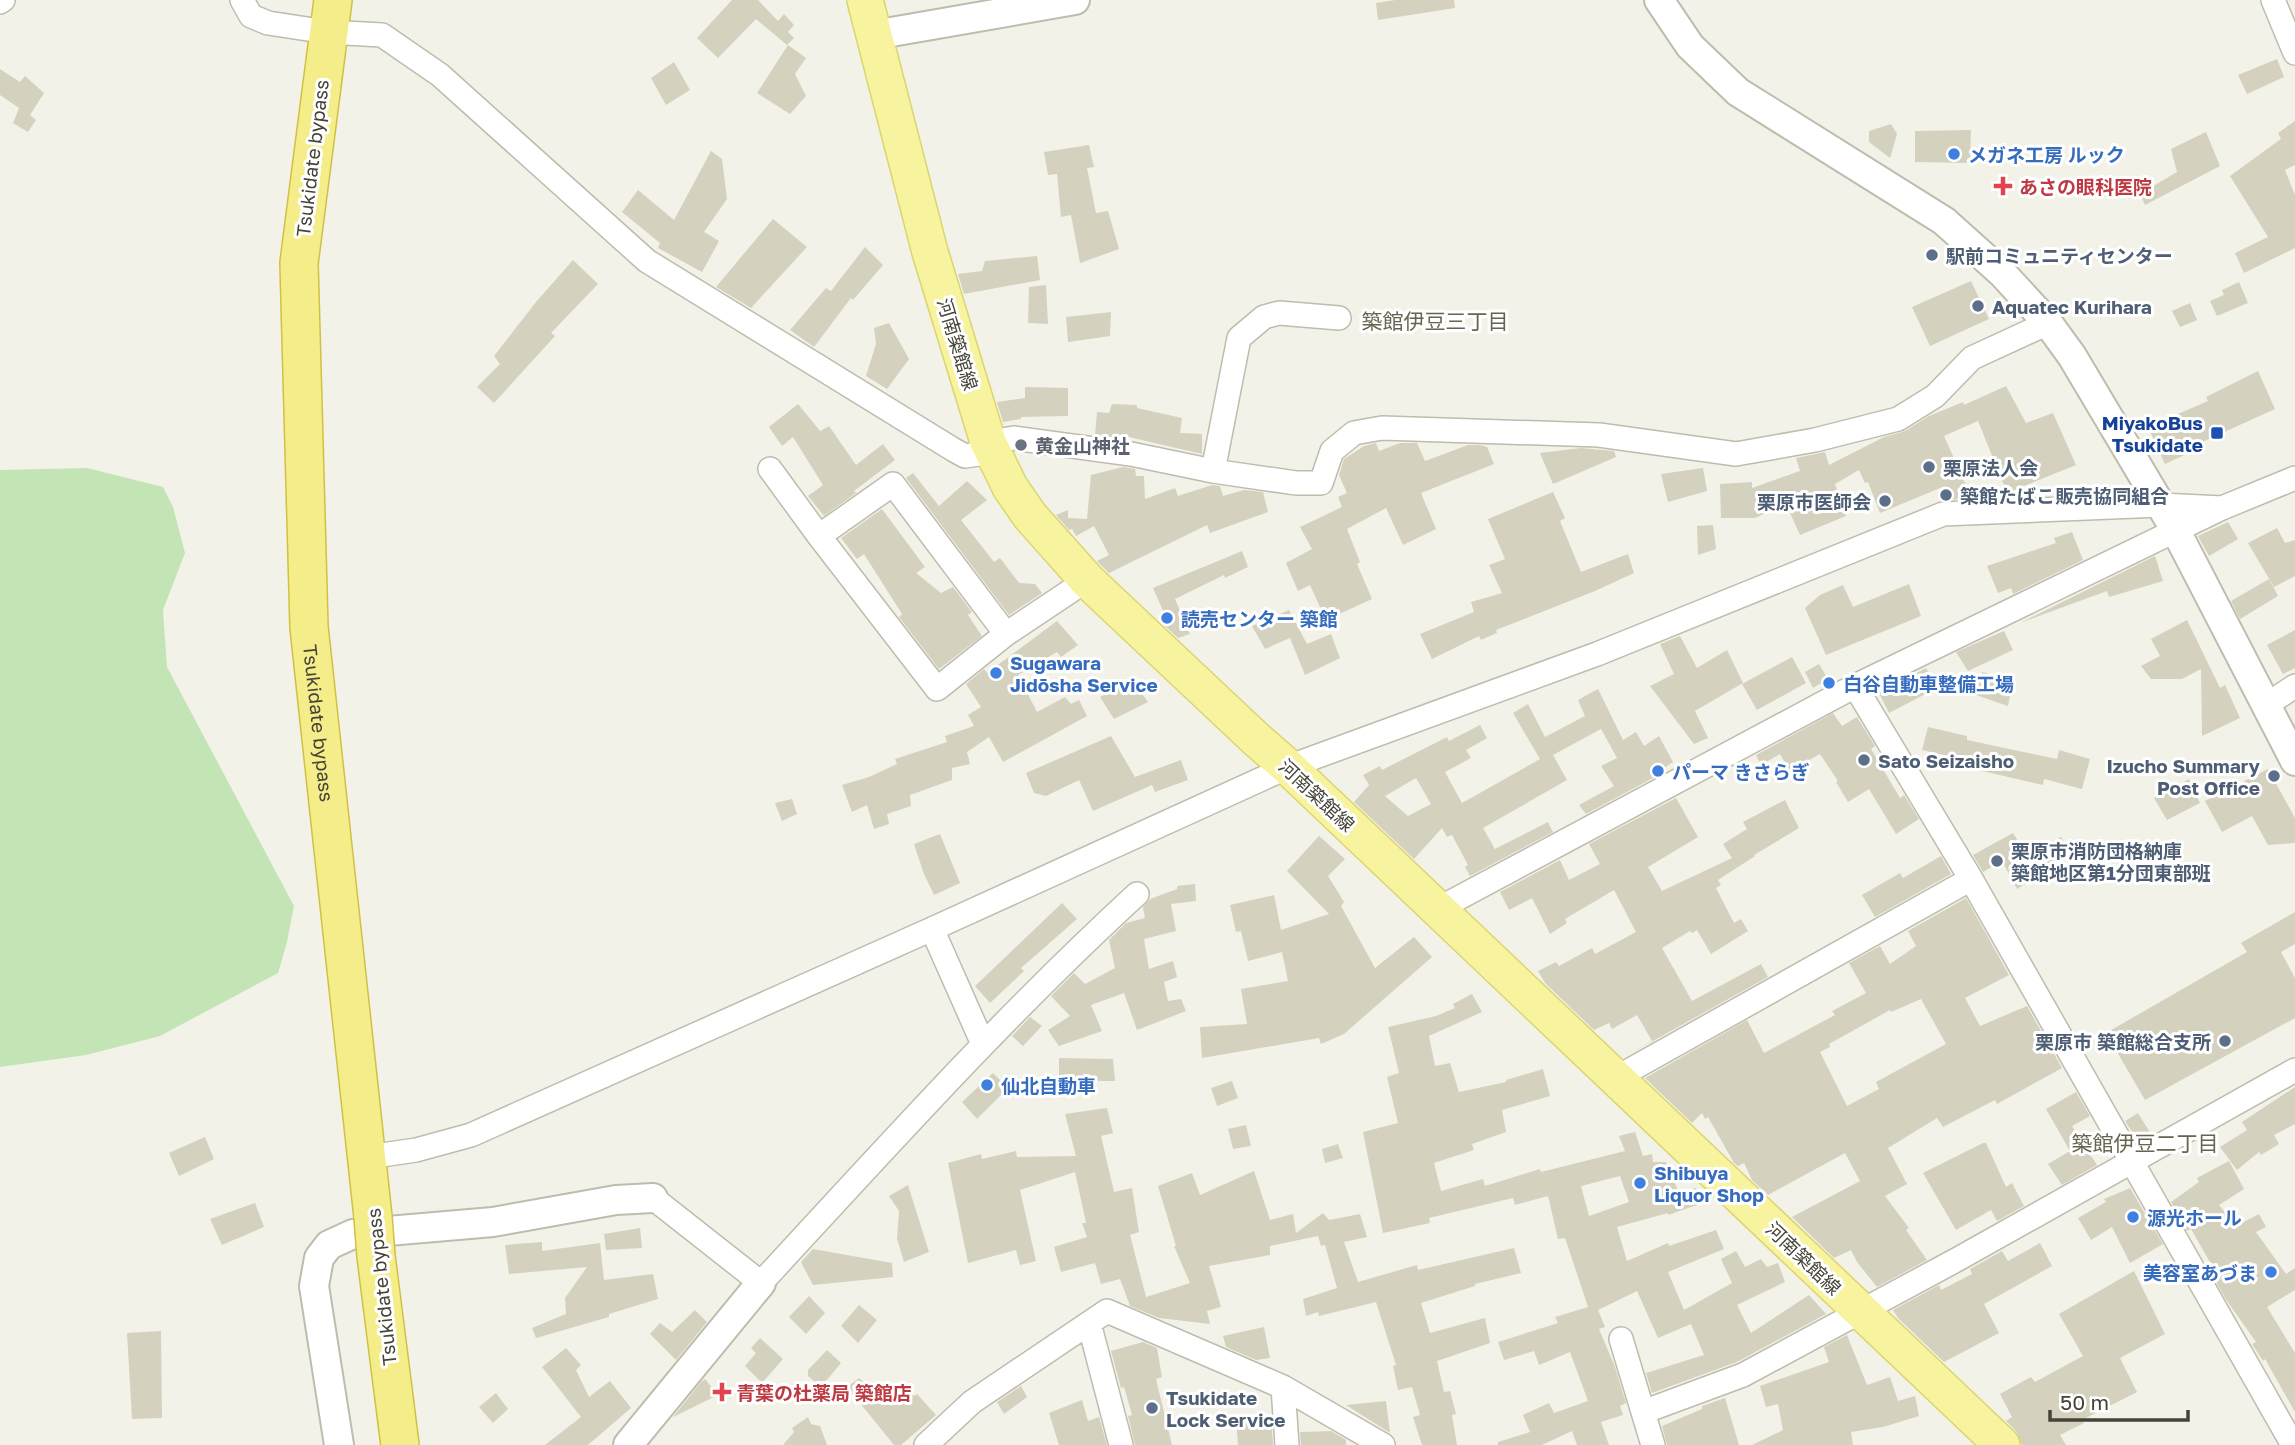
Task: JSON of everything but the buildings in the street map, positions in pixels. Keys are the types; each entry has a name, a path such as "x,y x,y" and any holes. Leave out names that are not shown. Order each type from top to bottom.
{"highway":[{"name":"Tsukidate bypass","path":"330,16 299,263 309,627 368,1157 376,1256 400,1445"}],"main road":[{"name":"河南築館線","path":"865,0 930,252 990,447 1010,487 1030,516 1087,580 1288,766 2002,1445"}],"street":[{"path":"242,0 251,16 268,23 330,16 382,35 440,75 647,261 965,456 1014,438 1131,454 1213,471 1296,483 1321,483 1332,451 1354,433 1381,428 1599,435 1736,454 1815,440 1899,419 1935,396 1972,358 2048,323"},
{"path":"874,35 1075,0"},
{"path":"1659,0 1690,47 1738,92 1944,221 2002,273 2048,323 2072,356 2176,531 2295,761"},
{"path":"2273,0 2295,54"},
{"path":"1213,471 1239,338 1264,317 1279,313 1339,318"},
{"path":"770,469 937,689 1006,634 1087,580"},
{"path":"1438,909 1855,686 2222,508 2295,478"},
{"path":"819,536 893,484 1006,634"},
{"path":"368,1157 416,1150 471,1135 1288,766 1597,654 1942,514 2161,505 2222,508"},
{"path":"1855,686 1971,879 2292,1445"},
{"path":"2266,705 2295,686"},
{"path":"1616,1078 1971,879"},
{"path":"628,1445 761,1283 982,1044 1074,952 1137,894"},
{"path":"932,929 982,1044"},
{"path":"1643,1412 1743,1375 2133,1162 2295,1070"},
{"path":"339,1445 314,1286 319,1258 329,1245 354,1234 494,1222 616,1200 653,1198 761,1283"},
{"path":"926,1445 972,1402 1107,1311 1283,1387 1383,1445"},
{"path":"1088,1322 1121,1445"},
{"path":"1621,1339 1653,1445"},
{"path":"1283,1387 1287,1445"}],"green space":[{"path":"87,468 163,487 173,507 185,553 163,610 167,667 294,906 278,973 160,1036 86,1055 0,1067 0,470"}],"place":[{"name":"メガネ工房 ルック","path":"1954,154"},
{"name":"あさの眼科医院","path":"2003,186"},
{"name":"駅前コミュニティセンター","path":"1932,255"},
{"name":"Aquatec Kurihara","path":"1978,306"},
{"name":"MiyakoBus Tsukidate","path":"2217,433"},
{"name":"黄金山神社","path":"1021,445"},
{"name":"栗原法人会","path":"1929,467"},
{"name":"築館たばこ販売協同組合","path":"1946,495"},
{"name":"栗原市医師会","path":"1885,501"},
{"name":"読売センター 築館","path":"1167,618"},
{"name":"Sugawara Jidōsha Service","path":"996,673"},
{"name":"白谷自動車整備工場","path":"1829,683"},
{"name":"Sato Seizaisho","path":"1864,760"},
{"name":"パーマ きさらぎ","path":"1658,771"},
{"name":"Izucho Summary Post Office","path":"2274,776"},
{"name":"栗原市消防団格納庫 築館地区第1分団東部班","path":"1997,861"},
{"name":"栗原市 築館総合支所","path":"2225,1041"},
{"name":"仙北自動車","path":"987,1085"},
{"name":"Shibuya Liquor Shop","path":"1640,1183"},
{"name":"源光ホール","path":"2133,1217"},
{"name":"美容室あづま","path":"2271,1272"},
{"name":"青葉の杜薬局 築館店","path":"722,1392"},
{"name":"Tsukidate Lock Service","path":"1152,1408"}],"district":[{"name":"築館伊豆三丁目","path":"1435,321"},
{"name":"築館伊豆二丁目","path":"2145,1143"}]}
